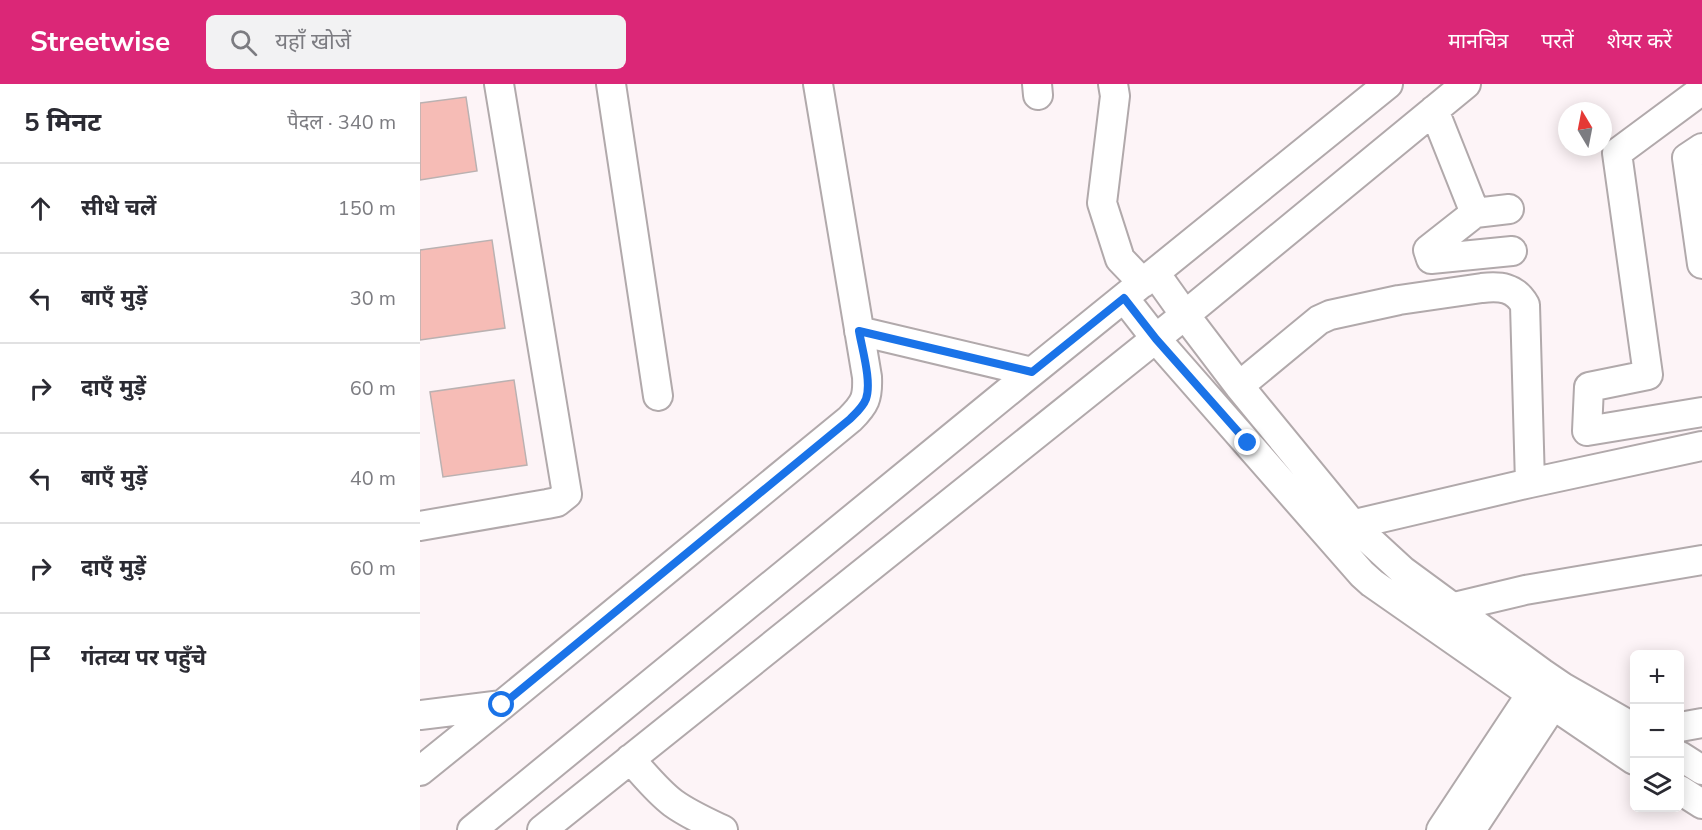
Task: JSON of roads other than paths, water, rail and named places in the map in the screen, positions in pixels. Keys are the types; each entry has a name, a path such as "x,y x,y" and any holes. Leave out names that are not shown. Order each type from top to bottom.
{"street":[{"path":"420,526 557,502 567,494 499,84"},
{"path":"611,84 658,396"},
{"path":"420,771 841,426 860,409 866,399 867,384 859,331 818,84"},
{"path":"1113,84 1115,96 1102,203 1120,259 1141,285 1185,315 1239,386 1353,525 1403,571 1454,607 1547,690 1632,758"},
{"path":"472,830 1388,84"},
{"path":"542,830 1156,339 1466,84"},
{"path":"1702,90 1617,153 1648,375 1589,387 1587,431 1702,412"},
{"path":"1434,110 1475,213"},
{"path":"1702,148 1687,158 1702,264"},
{"path":"1509,209 1475,213 1428,250 1431,260 1512,251"},
{"path":"1141,285 1156,339 1362,574 1382,591 1547,690 1630,726"},
{"path":"1239,386 1319,320 1330,315 1399,300 1482,288 1494,287 1514,291 1525,305 1530,483"},
{"path":"859,331 1032,372"},
{"path":"1324,530 1702,446"},
{"path":"1454,607 1525,590 1702,560"},
{"path":"1442,830 1547,690"},
{"path":"1472,830 1547,690"},
{"path":"420,715 502,705"},
{"path":"1684,726 1702,723"},
{"path":"1683,758 1702,770"},
{"path":"630,759 674,804 723,830"},
{"path":"1684,793 1702,804"}]}
